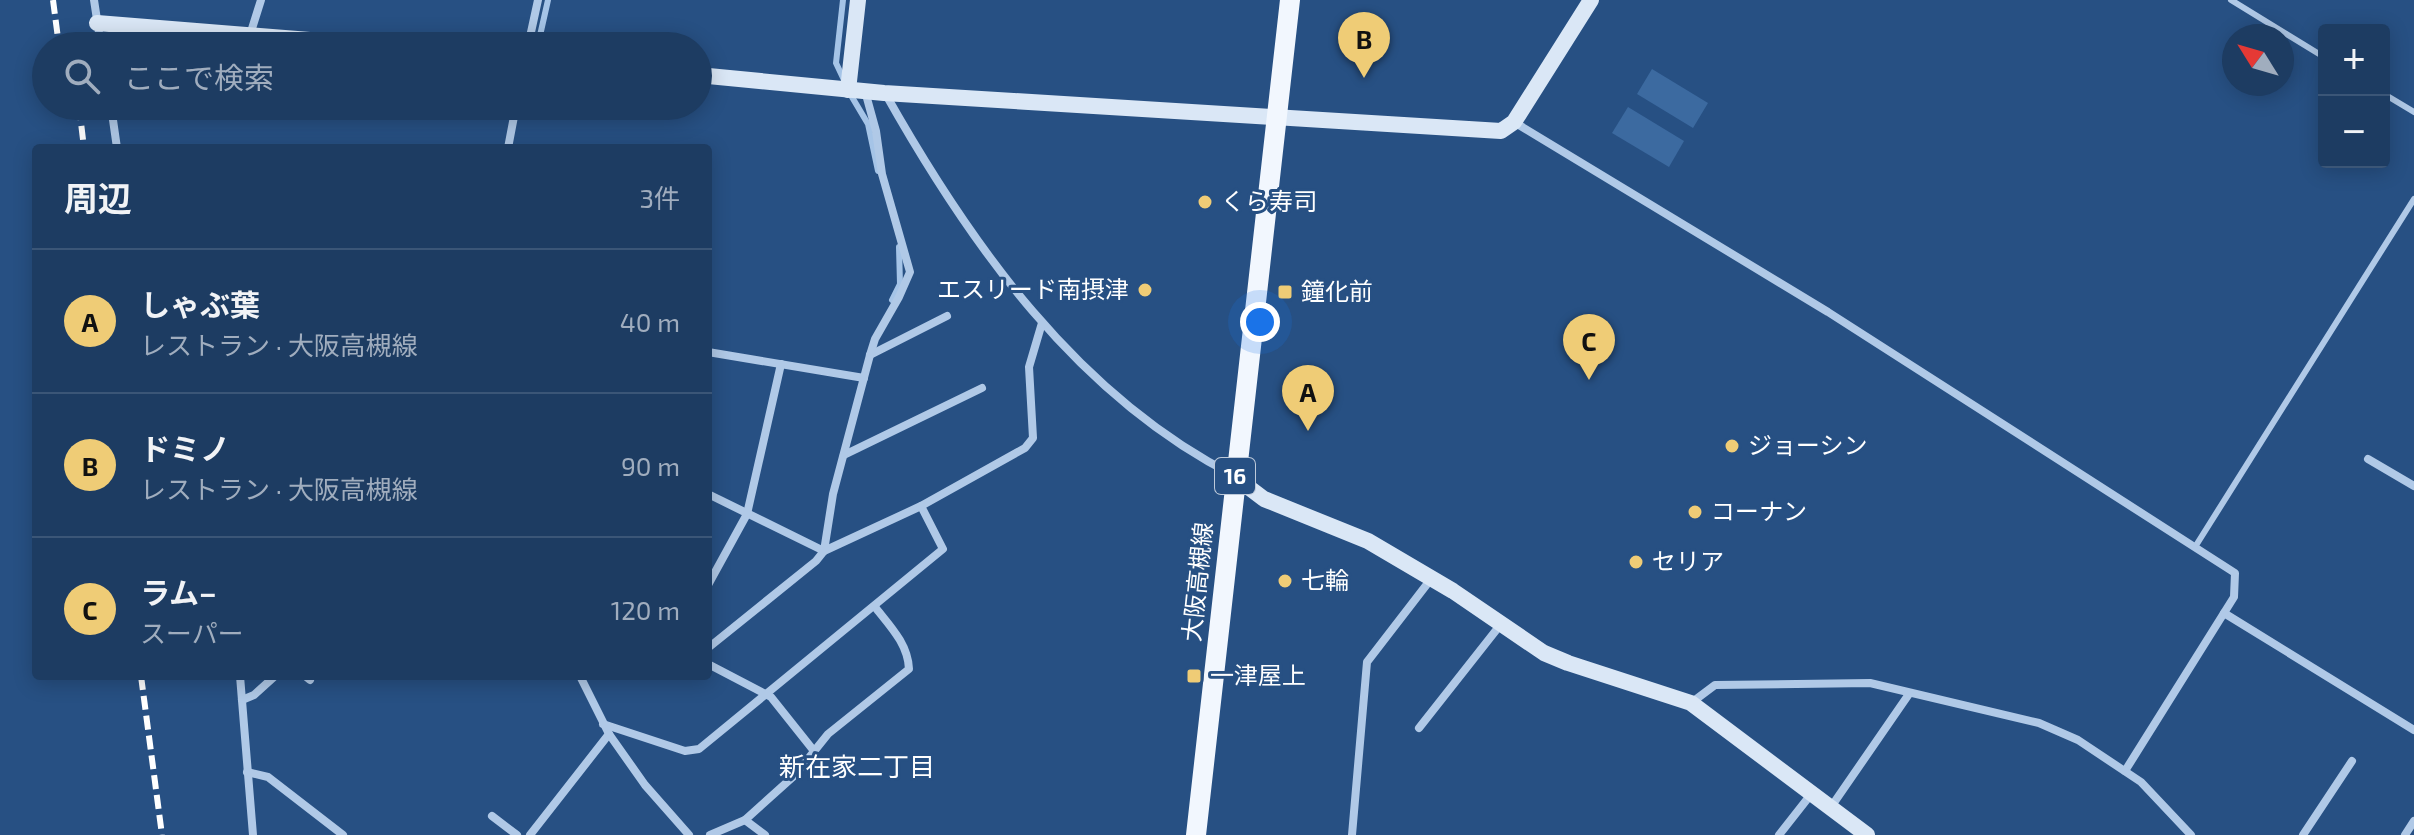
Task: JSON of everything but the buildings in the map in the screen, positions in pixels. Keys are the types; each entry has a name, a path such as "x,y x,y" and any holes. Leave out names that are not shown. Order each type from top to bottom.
{"main road":[{"name":"大阪高槻線","path":"1196,835 1290,0"}],"street":[{"path":"94,0 99,32"},
{"path":"251,32 261,0"},
{"path":"531,32 538,0"},
{"path":"848,90 858,0"},
{"path":"712,76 884,93 1501,131 1514,122 1591,0"},
{"path":"97,23 212,32"},
{"path":"824,551 833,494 870,355 875,339 910,272 882,174 876,131 865,91"},
{"path":"884,93 986,253 1042,323 1098,380 1141,416 1198,458 1235,477 1264,499 1368,541 1544,653 1691,703 1867,835"},
{"path":"113,120 116,144"},
{"path":"509,144 513,120"},
{"path":"1514,122 1828,312 2235,573 2234,597 2125,771"},
{"path":"870,355 947,316"},
{"path":"712,645 816,561 824,551 921,506 1025,448 1033,438 1029,367 1042,323"},
{"path":"712,354 864,378"},
{"path":"712,578 747,514 781,364"},
{"path":"844,455 982,388"},
{"path":"2368,459 2414,486"},
{"path":"712,496 824,551"},
{"path":"603,724 685,751 699,749 943,549 921,506"},
{"path":"1352,835 1367,662 1431,579"},
{"path":"710,835 745,820 795,775 828,734 909,669 909,655 903,644 875,607"},
{"path":"2224,613 2414,730"},
{"path":"1419,728 1501,624"},
{"path":"712,666 771,697 814,751"},
{"path":"240,680 253,835"},
{"path":"242,700 254,695 271,680"},
{"path":"582,680 609,734 645,785 689,835"},
{"path":"1691,703 1715,685 1870,683 2039,723 2078,740 2125,771 2157,796 2191,835"},
{"path":"1831,807 1909,694"},
{"path":"530,835 609,734"},
{"path":"2303,835 2352,761"},
{"path":"247,772 268,777 343,835"},
{"path":"1779,835 1812,793"},
{"path":"492,816 517,835"},
{"path":"745,820 765,835"},
{"path":"2405,835 2414,821"}],"lane":[{"path":"2231,0 2318,53"},
{"path":"2387,96 2414,112"},
{"path":"2195,547 2414,199"}],"shaded area":[{"path":"1652,69 1708,103 1693,128 1637,94"},
{"path":"1628,107 1684,141 1669,167 1612,133"}],"waterway":[{"path":"541,32 548,0"},
{"path":"843,0 836,63 845,82"},
{"path":"849,92 868,124 878,171"},
{"path":"892,300 900,284 899,247"}],"railway":[{"path":"53,0 57,32"},
{"path":"81,120 84,144"},
{"path":"142,680 162,835"}],"place":[{"name":"ドミノ","path":"1364,78"},
{"name":"くら寿司","path":"1205,202"},
{"name":"エスリード南摂津","path":"1145,290"},
{"name":"鐘化前","path":"1285,292"},
{"name":"ラム−","path":"1589,380"},
{"name":"しゃぶ葉","path":"1308,431"},
{"name":"ジョーシン","path":"1732,446"},
{"name":"コーナン","path":"1695,512"},
{"name":"セリア","path":"1636,562"},
{"name":"七輪","path":"1285,581"},
{"name":"一津屋上","path":"1194,676"}],"district":[{"name":"新在家二丁目","path":"857,767"}]}
